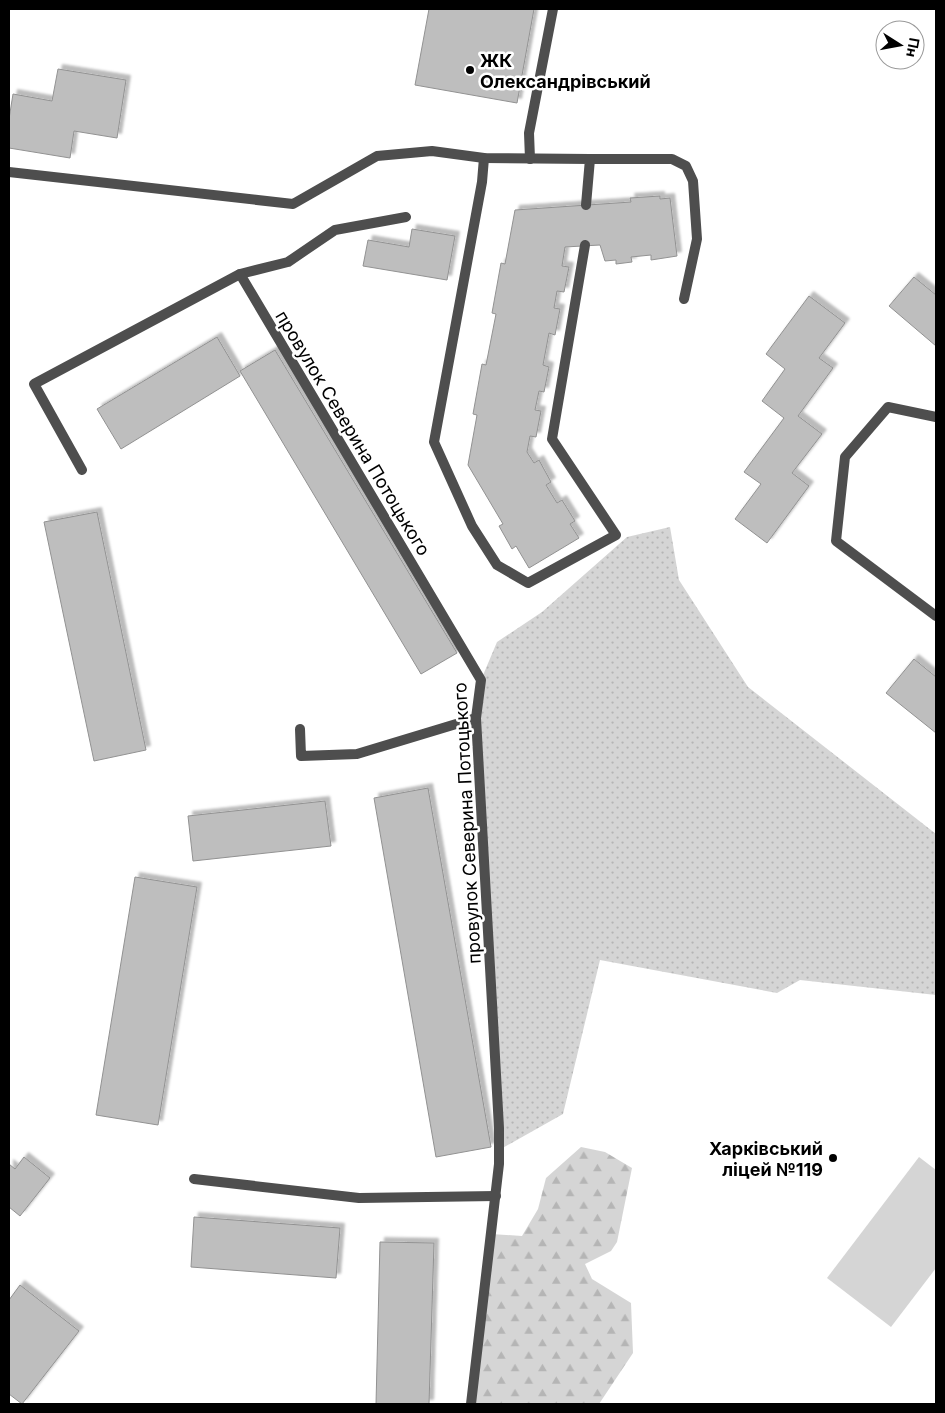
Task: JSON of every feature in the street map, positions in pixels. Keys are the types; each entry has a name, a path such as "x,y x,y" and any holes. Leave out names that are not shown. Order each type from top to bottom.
{"street":[{"path":"530,159 529,133 553,9"},
{"path":"9,172 293,204 377,156 432,151 484,158 672,159 686,166 693,180 696,239 684,299"},
{"path":"484,158 482,182 434,442 472,526 497,565 528,583 616,535 552,439 585,245"},
{"path":"586,205 590,159"},
{"path":"82,470 34,384 240,274 288,262 335,230 406,217"},
{"name":"провулок Северина Потоцького","path":"240,274 481,680 476,718 500,1164 471,1404"},
{"path":"936,417 888,407 845,457 836,541 936,616"},
{"path":"300,728 301,756 357,754 476,718"},
{"path":"194,1179 359,1198 496,1196"}],"green space":[{"path":"670,527 679,580 748,687 936,834 936,995 800,980 777,993 600,960 563,1114 499,1150 476,718 481,680 497,642 542,612 627,537"},
{"path":"581,1147 605,1152 632,1168 617,1242 611,1251 585,1264 592,1279 631,1303 633,1353 599,1404 471,1404 491,1234 522,1236 538,1209 546,1178"},
{"path":"919,1157 936,1170 936,1268 891,1327 827,1278"}],"building":[{"name":"ЖК Олександрівський","path":"429,9 534,9 517,103 415,85"},
{"path":"58,69 126,80 117,138 74,131 70,158 9,148 9,119 13,94 52,101"},
{"path":"660,196 660,199 670,198 677,256 651,260 651,255 631,257 632,262 616,264 616,260 605,261 600,245 565,247 562,266 569,267 564,292 557,291 554,308 560,309 555,335 549,333 543,365 549,367 544,392 539,391 535,410 541,411 536,437 530,436 527,452 534,463 539,460 551,482 546,485 557,503 562,500 575,521 570,524 579,538 529,568 516,546 512,549 499,526 503,524 468,465 477,415 473,414 482,364 486,365 496,314 492,313 501,263 505,264 515,210 631,202 630,198"},
{"path":"412,229 455,236 447,280 363,266 368,240 409,247"},
{"path":"914,277 936,295 936,346 889,306"},
{"path":"809,296 845,323 819,358 833,368 798,416 822,434 792,473 809,486 767,543 735,519 761,484 744,472 784,418 762,401 785,369 766,354"},
{"path":"217,337 240,376 121,449 97,409"},
{"path":"275,350 457,653 421,674 240,371"},
{"path":"97,512 146,750 94,761 44,522"},
{"path":"914,659 936,677 936,733 886,693"},
{"path":"428,788 491,1147 436,1157 374,798"},
{"path":"325,801 331,846 193,861 188,816"},
{"path":"135,877 197,887 158,1125 96,1115"},
{"path":"24,1157 50,1178 20,1216 9,1207 9,1164 15,1169"},
{"path":"194,1217 340,1228 336,1278 191,1267"},
{"path":"380,1242 434,1243 429,1404 376,1404"},
{"path":"20,1285 79,1331 22,1404 9,1394 9,1300"}],"place":[{"name":"ЖК Олександрівський","path":"470,70"},
{"name":"Харківський ліцей №119","path":"833,1158"}]}
